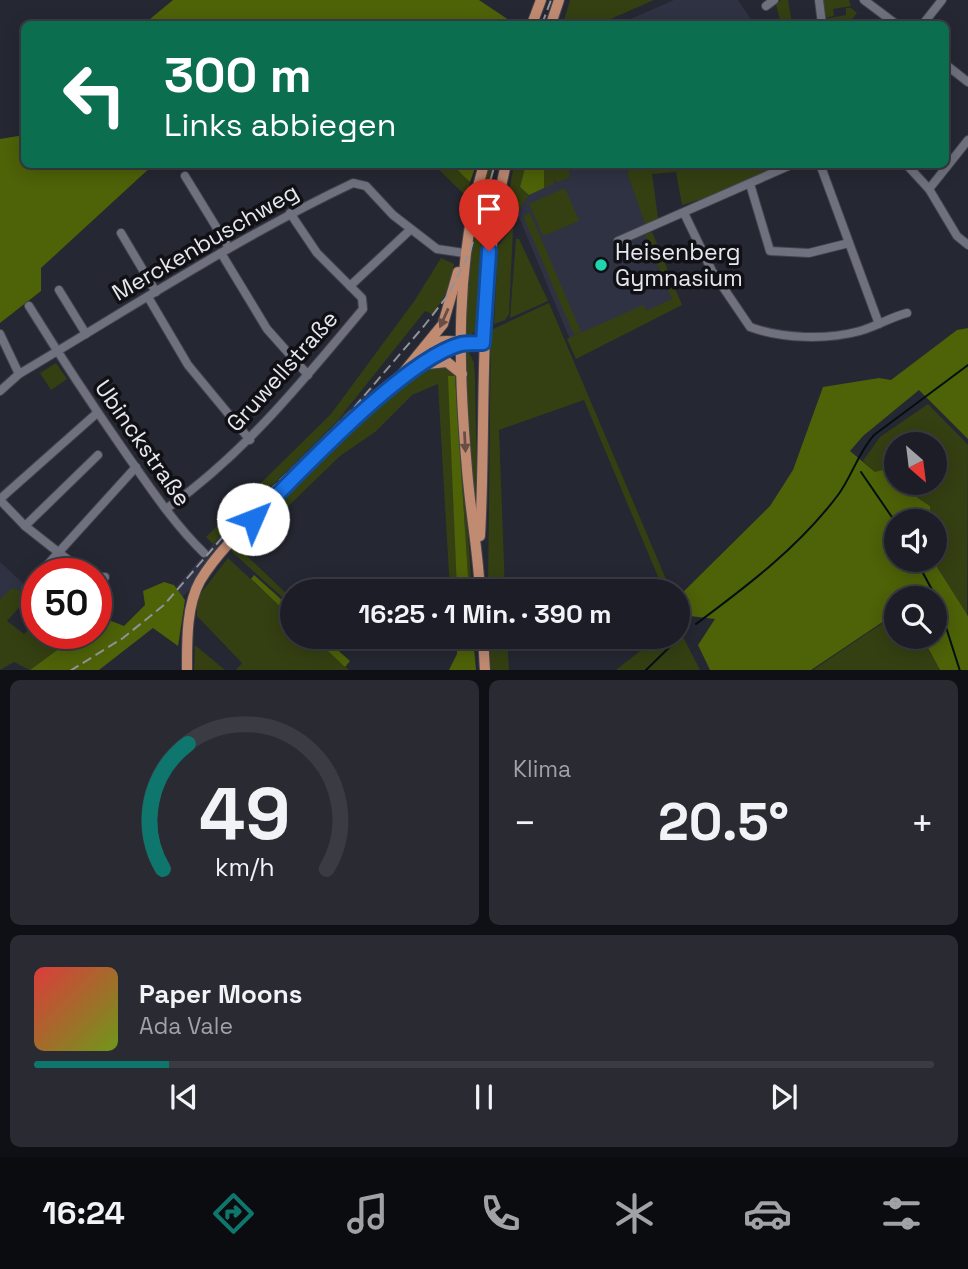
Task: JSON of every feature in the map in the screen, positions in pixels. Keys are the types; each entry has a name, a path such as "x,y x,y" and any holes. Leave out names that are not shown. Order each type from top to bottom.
{"main road":[{"path":"533,21 541,0"},
{"path":"552,21 559,0"},
{"path":"187,670 193,600 205,574 253,519 394,384 430,343 447,314 483,168"},
{"path":"478,567 483,343 489,251 505,168"},
{"path":"464,253 462,374 467,469 479,579"},
{"path":"430,343 444,340 461,344 483,343"},
{"path":"394,384 461,344"},
{"path":"422,365 447,362 462,374"},
{"path":"484,649 485,670"}],"street":[{"path":"819,0 822,21"},
{"path":"864,0 892,21"},
{"path":"925,21 942,0"},
{"path":"949,67 968,82"},
{"path":"949,164 968,140"},
{"path":"618,241 784,168"},
{"path":"821,168 878,324"},
{"path":"910,168 929,189 953,232 968,245"},
{"path":"929,189 946,168"},
{"path":"185,176 267,329 308,375"},
{"name":"Merckenbuschweg","path":"0,391 19,374 290,213 357,183 366,186 410,230 438,249 464,253"},
{"path":"750,184 770,251 809,253 849,243"},
{"name":"Gruwellstraße","path":"166,509 250,440 363,309 362,298 317,253 290,213"},
{"path":"684,213 712,271 750,327 816,337 859,331 907,313"},
{"path":"350,286 410,230"},
{"path":"121,233 156,292"},
{"path":"59,290 86,334"},
{"path":"148,297 188,365 250,440"},
{"path":"29,306 57,352"},
{"path":"0,334 19,374"},
{"name":"Ubinckstraße","path":"57,352 166,509 204,552"},
{"path":"67,558 25,526 0,499 97,412"},
{"path":"25,526 97,455"},
{"path":"53,558 136,467"}],"shaded area":[{"path":"674,0 738,0 752,21 626,21"},
{"name":"Heisenberg Gymnasium","path":"531,168 630,168 627,173 679,304 577,356 516,210"},
{"path":"371,387 378,393 173,607 112,643 112,638 160,606 213,544"},
{"path":"0,562 21,581 21,590 0,614"},
{"path":"96,649 101,649 66,670"}],"green space":[{"path":"173,0 479,0 510,21 148,21"},
{"path":"570,0 654,0 606,21 564,21"},
{"path":"781,0 788,0 792,21 780,21 776,4"},
{"path":"822,0 849,0 851,6 833,9 834,16 824,18"},
{"path":"846,8 857,13 850,21 824,21 824,19 846,15"},
{"path":"21,136 21,168 150,168 41,268 41,291 0,323 0,139"},
{"path":"437,168 455,168 470,182 467,197"},
{"path":"455,168 475,168 470,182"},
{"path":"487,168 493,168 480,215 490,217 478,329 464,340 469,248"},
{"path":"513,168 525,168 520,187 529,195 514,217 507,200"},
{"path":"525,168 546,168 544,169 544,188 529,195 520,187"},
{"path":"569,168 570,177 558,182 553,180 554,184 544,188 544,169"},
{"path":"630,168 772,168 708,197 682,205 676,172 652,174 658,218 646,226 627,173"},
{"path":"565,188 579,221 543,236 529,204"},
{"path":"504,206 513,225 499,241"},
{"path":"530,213 581,332 574,335 523,216"},
{"path":"513,228 509,314 505,320 494,324 498,246"},
{"path":"652,232 682,305 576,359 567,339 643,305 646,311 672,299 645,235"},
{"path":"516,239 519,239 548,301 510,318"},
{"path":"441,258 454,264 453,272 447,291 432,314 425,311 338,420 213,544 206,537 331,414 415,300"},
{"path":"549,303 666,579 659,579 584,400 499,430 505,579 488,579 491,330"},
{"path":"968,328 968,439 919,390 863,436 850,451 875,472 884,470 884,495 914,495 930,506 930,509 884,509 884,572 940,572 968,616 968,670 940,670 929,649 947,649 947,586 884,586 884,621 811,670 710,670 698,645 715,619 690,616 690,585 770,506 793,470 823,387 879,378 891,380 957,330"},
{"path":"468,350 474,363 475,378 478,546 464,351"},
{"path":"56,363 67,379 51,390 40,373"},
{"path":"443,365 457,377 471,579 468,579 455,376 449,376 457,579 449,579 438,384 412,395 375,432 340,456 242,551 280,587 280,595 232,552 231,548 365,416 422,374"},
{"path":"448,376 455,376 468,579 456,579"},
{"path":"928,404 968,445 967,615 940,572 947,572 947,509 930,509 930,506 914,495 947,495 947,432 887,432"},
{"path":"884,434 884,476 863,461"},
{"path":"228,558 280,607 280,649 326,649 349,670 236,670 242,663 197,616 197,598"},
{"path":"254,575 280,598 280,607 251,579"},
{"path":"164,582 174,585 185,600 178,646 153,628 99,670 30,670 59,649 112,649 112,621 124,626 145,605 143,591"},
{"path":"12,588 21,591 21,605 7,621 21,632 21,649 59,649 30,670 14,662 0,670 0,600"},
{"path":"884,622 884,649 928,649 940,670 813,670"},
{"path":"195,645 225,670 194,670"},
{"path":"326,649 336,649 350,661 345,667"},
{"path":"457,649 474,649 476,670 449,670"},
{"path":"490,649 508,649 509,670 491,670"},
{"path":"643,649 689,649 700,670 616,670"}],"waterway":[{"path":"696,624 753,580 807,532 838,495 874,435 968,365"},
{"path":"861,472 886,509"},
{"path":"922,572 937,599 960,670"},
{"path":"646,670 668,649"}],"railway":[{"path":"543,21 551,0"},
{"path":"72,670 123,638 164,605 227,532 352,410 424,326 448,295 470,252 494,168"}],"place":[{"name":"Heisenberg Gymnasium","path":"601,265"}],"route":[{"path":"253,519 394,384 434,357 461,344 483,343 489,251"}]}
